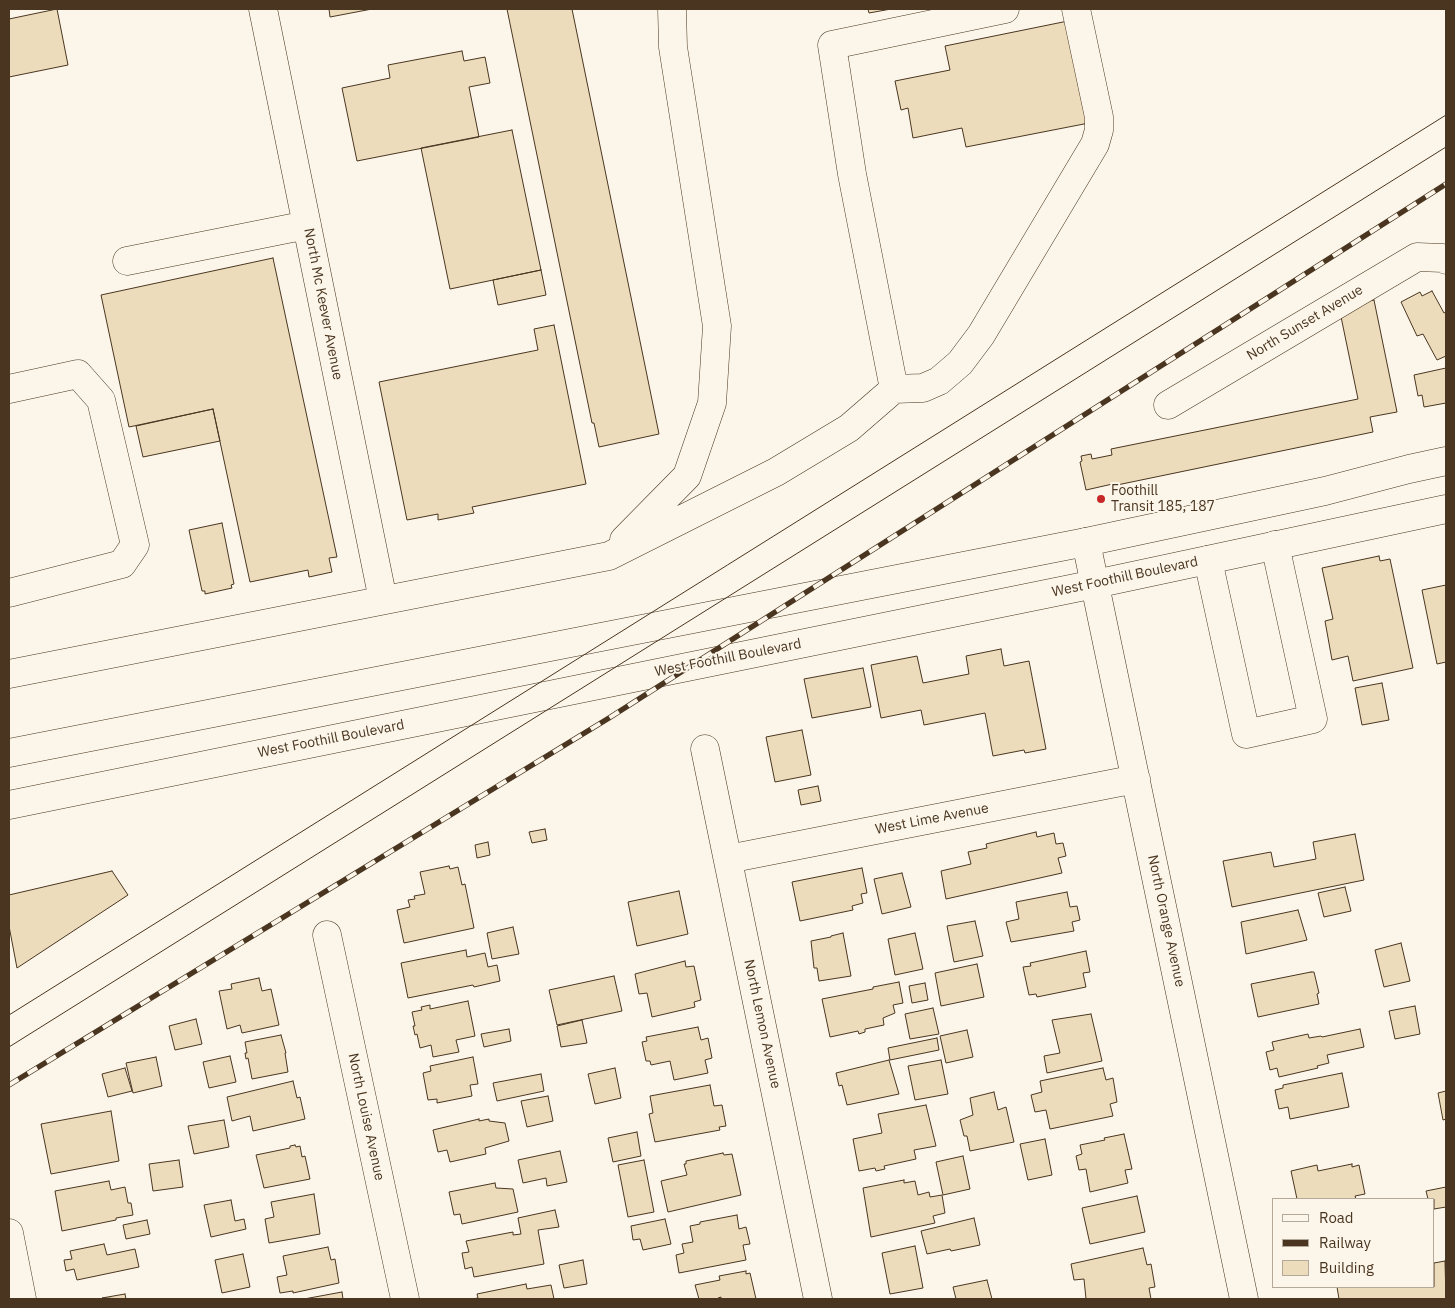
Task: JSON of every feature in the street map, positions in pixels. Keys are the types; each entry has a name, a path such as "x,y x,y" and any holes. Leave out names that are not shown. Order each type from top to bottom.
{"street":[{"name":"North Mc Keever Avenue","path":"263,9 383,600"},
{"path":"609,556 688,476 712,403 717,326 673,47 672,9"},
{"path":"894,389 852,174 832,45 1005,9"},
{"path":"9,674 609,556 776,472 849,428 894,389 923,388 939,381 960,363 981,335 1095,144 1099,130 1099,117 1076,9"},
{"path":"127,261 307,225"},
{"name":"North Sunset Avenue","path":"1168,405 1417,257 1443,258 1446,260"},
{"path":"9,389 78,374 101,400 134,545 122,564 9,593"},
{"path":"9,753 1086,542 1325,491 1409,469 1446,462"},
{"name":"West Foothill Boulevard","path":"9,804 1095,584 1446,509"},
{"name":"North Orange Avenue","path":"1086,542 1244,1299"},
{"path":"1208,560 1246,734 1313,719 1275,545"},
{"name":"North Lemon Avenue","path":"705,749 818,1299"},
{"name":"West Lime Avenue","path":"728,859 1136,779"},
{"name":"North Louise Avenue","path":"327,935 405,1299"},
{"path":"9,1233 22,1299"}],"building":[{"path":"57,9 68,65 9,77 9,19"},
{"path":"329,9 372,9 330,17"},
{"path":"507,9 572,9 659,434 599,447 594,423 592,423"},
{"path":"868,9 891,9 869,13"},
{"path":"1068,21 1089,123 966,147 962,128 913,138 908,108 901,110 895,81 950,70 945,46"},
{"path":"462,51 464,61 485,57 490,83 469,87 479,137 357,161 342,88 390,78 388,65"},
{"path":"512,130 541,270 450,289 421,148"},
{"path":"273,258 337,557 329,558 332,572 309,577 308,570 250,582 213,409 129,427 101,295"},
{"path":"541,270 546,295 498,305 493,280"},
{"path":"1432,291 1444,313 1446,312 1446,356 1437,360 1423,334 1417,336 1401,302 1420,292 1422,296"},
{"path":"1374,300 1397,412 1370,417 1373,432 1086,490 1080,462 1082,461 1081,456 1091,454 1092,459 1112,455 1111,449 1358,399 1339,307"},
{"path":"554,325 586,484 472,507 474,513 438,520 438,514 407,520 379,382 538,350 534,329"},
{"path":"1446,368 1446,403 1424,407 1422,395 1418,396 1414,375"},
{"path":"213,409 220,441 143,457 136,426"},
{"path":"222,523 234,584 231,585 232,588 205,594 205,591 202,591 189,530"},
{"path":"1379,556 1380,561 1390,559 1413,668 1353,681 1348,656 1332,660 1325,621 1333,619 1322,568"},
{"path":"1446,585 1446,662 1437,664 1422,590"},
{"path":"1001,649 1004,666 1029,661 1046,749 1025,753 1024,750 993,756 985,713 924,725 921,710 881,718 871,665 917,656 923,683 969,674 966,656"},
{"path":"863,668 871,707 812,718 804,679"},
{"path":"1382,683 1389,720 1362,725 1355,688"},
{"path":"802,730 811,775 775,782 766,737"},
{"path":"818,786 821,801 801,805 798,790"},
{"path":"545,829 547,840 532,843 529,832"},
{"path":"1036,832 1037,837 1054,833 1056,844 1063,843 1066,856 1058,858 1062,873 946,899 941,871 971,864 968,852 987,848 986,844"},
{"path":"1355,834 1364,880 1232,907 1223,861 1271,852 1274,867 1316,859 1313,842"},
{"path":"488,842 490,855 477,858 475,845"},
{"path":"449,866 450,869 458,867 462,885 465,884 474,928 404,943 397,910 410,907 408,900 415,899 414,896 425,894 420,872"},
{"path":"862,868 867,893 861,894 863,903 852,906 853,910 800,921 792,882"},
{"path":"112,871 128,895 17,968 9,926 9,895"},
{"path":"902,873 911,907 882,914 874,879"},
{"path":"1345,887 1351,911 1324,917 1318,893"},
{"path":"679,891 688,934 637,946 628,902"},
{"path":"1067,892 1070,907 1077,906 1080,920 1072,922 1074,931 1011,942 1006,922 1019,919 1016,902"},
{"path":"1298,910 1307,940 1246,954 1241,922"},
{"path":"975,921 983,956 954,962 947,926"},
{"path":"513,927 519,954 492,959 487,933"},
{"path":"843,933 851,976 819,981 817,968 814,968 811,941"},
{"path":"915,933 923,969 895,975 888,939"},
{"path":"1401,943 1410,981 1384,987 1375,950"},
{"path":"466,950 467,957 485,953 488,967 497,965 500,981 408,998 401,963"},
{"path":"1086,951 1090,972 1083,973 1086,987 1037,997 1036,994 1029,995 1023,967 1031,966 1030,963"},
{"path":"685,961 686,967 694,966 701,1000 694,1002 695,1007 652,1017 647,993 639,994 635,974"},
{"path":"977,964 984,997 941,1006 935,973"},
{"path":"1314,972 1319,993 1317,994 1319,1004 1258,1017 1251,984"},
{"path":"614,976 622,1011 557,1025 549,990"},
{"path":"259,978 262,991 271,989 279,1025 242,1033 240,1025 227,1029 219,991 232,989 231,984"},
{"path":"899,982 903,1003 893,1005 895,1013 883,1018 884,1025 865,1029 865,1032 859,1034 858,1031 830,1037 822,999"},
{"path":"925,983 928,1000 912,1003 909,986"},
{"path":"468,1001 475,1036 456,1040 459,1052 433,1057 431,1045 420,1048 413,1026 415,1026 412,1012 422,1010 421,1007 430,1005 430,1009"},
{"path":"1415,1006 1420,1034 1395,1039 1389,1011"},
{"path":"933,1008 939,1034 910,1039 905,1014"},
{"path":"1091,1014 1102,1061 1047,1073 1044,1056 1060,1053 1052,1020"},
{"path":"196,1019 202,1044 175,1050 169,1026"},
{"path":"582,1020 587,1043 561,1047 557,1026"},
{"path":"698,1027 701,1040 708,1038 712,1058 705,1060 708,1073 674,1080 670,1061 651,1065 650,1061 646,1061 642,1042 647,1041 646,1037"},
{"path":"509,1029 511,1041 484,1047 481,1034"},
{"path":"1360,1029 1364,1047 1327,1055 1329,1063 1317,1066 1318,1068 1279,1077 1277,1068 1270,1070 1266,1052 1274,1050 1272,1042 1308,1034 1309,1038 1322,1037"},
{"path":"967,1030 973,1057 946,1063 940,1036"},
{"path":"281,1035 286,1053 288,1072 252,1079 248,1058 246,1059 245,1042"},
{"path":"937,1038 939,1050 890,1060 888,1048"},
{"path":"230,1056 236,1082 209,1088 203,1062"},
{"path":"156,1057 162,1086 133,1093 126,1063"},
{"path":"473,1057 478,1084 470,1085 472,1096 437,1103 437,1099 428,1100 423,1073 431,1071 430,1066"},
{"path":"889,1060 899,1094 847,1105 842,1085 839,1086 836,1073"},
{"path":"941,1060 948,1094 915,1100 908,1066"},
{"path":"125,1068 132,1091 108,1097 102,1074"},
{"path":"615,1068 621,1098 595,1104 588,1074"},
{"path":"1103,1068 1106,1080 1113,1078 1117,1102 1110,1104 1113,1116 1050,1129 1046,1110 1035,1112 1031,1095 1042,1092 1040,1081"},
{"path":"1342,1073 1349,1107 1290,1119 1288,1107 1279,1109 1275,1090 1283,1088 1283,1085"},
{"path":"541,1074 544,1091 497,1101 493,1083"},
{"path":"293,1081 297,1098 300,1097 305,1119 253,1131 250,1116 232,1121 227,1097"},
{"path":"710,1085 714,1106 722,1105 726,1126 719,1127 720,1130 655,1142 649,1114 653,1113 650,1096"},
{"path":"1446,1091 1446,1119 1443,1120 1438,1093"},
{"path":"994,1092 998,1110 1006,1107 1014,1142 970,1151 967,1136 964,1136 960,1120 973,1115 970,1098"},
{"path":"548,1096 553,1121 527,1127 521,1101"},
{"path":"926,1105 936,1146 914,1150 916,1159 884,1166 885,1169 876,1171 875,1168 859,1171 853,1139 882,1133 878,1114"},
{"path":"111,1111 119,1161 51,1174 41,1124"},
{"path":"479,1119 479,1121 489,1119 489,1121 505,1123 509,1141 485,1148 486,1154 450,1162 447,1150 438,1152 433,1130"},
{"path":"224,1120 229,1147 194,1154 188,1126"},
{"path":"637,1132 641,1156 613,1162 608,1138"},
{"path":"1124,1134 1132,1169 1125,1170 1128,1183 1090,1192 1086,1169 1079,1170 1076,1156 1082,1154 1080,1145"},
{"path":"1045,1139 1052,1175 1028,1180 1020,1144"},
{"path":"295,1145 296,1147 300,1146 302,1157 305,1156 310,1179 264,1188 256,1155 290,1148 290,1146"},
{"path":"560,1151 567,1182 547,1186 546,1178 523,1183 518,1160"},
{"path":"723,1153 724,1155 732,1154 741,1195 668,1212 661,1181 687,1175 684,1164 686,1164 686,1161"},
{"path":"963,1156 970,1189 943,1195 936,1162"},
{"path":"179,1160 183,1187 153,1191 149,1164"},
{"path":"644,1160 654,1212 628,1217 618,1165"},
{"path":"1352,1164 1352,1167 1359,1165 1365,1194 1355,1196 1356,1198 1297,1198 1291,1171 1317,1165 1318,1171"},
{"path":"904,1180 904,1183 915,1181 918,1195 929,1192 930,1197 942,1195 945,1213 933,1216 935,1223 871,1237 863,1188"},
{"path":"109,1181 111,1190 125,1187 128,1203 131,1203 133,1215 62,1231 55,1191"},
{"path":"495,1183 496,1188 513,1189 518,1212 462,1224 460,1214 454,1215 449,1192"},
{"path":"1446,1187 1446,1207 1435,1209 1435,1198 1428,1198 1426,1191"},
{"path":"314,1194 320,1234 269,1243 265,1219 274,1217 271,1202"},
{"path":"1137,1196 1145,1232 1090,1244 1082,1208"},
{"path":"231,1200 235,1221 244,1219 246,1229 211,1237 204,1205"},
{"path":"555,1210 559,1227 538,1230 544,1264 474,1277 472,1267 465,1269 462,1253 469,1252 466,1241 513,1232 513,1235 521,1234 518,1218"},
{"path":"737,1215 739,1229 746,1227 750,1244 743,1245 746,1260 679,1273 676,1255 684,1253 682,1244 693,1242 690,1226 700,1224 700,1222"},
{"path":"974,1218 980,1245 927,1254 921,1231"},
{"path":"665,1219 671,1244 643,1250 640,1239 633,1240 631,1226"},
{"path":"147,1220 150,1234 126,1239 123,1225"},
{"path":"104,1244 107,1255 135,1249 139,1267 77,1280 74,1269 66,1271 64,1260 72,1259 70,1251"},
{"path":"915,1246 923,1288 890,1294 882,1253"},
{"path":"328,1247 331,1260 335,1259 339,1283 293,1293 293,1291 280,1293 277,1277 287,1275 283,1256"},
{"path":"1143,1248 1147,1265 1151,1264 1155,1287 1149,1288 1151,1299 1086,1299 1084,1279 1074,1280 1071,1264"},
{"path":"243,1254 250,1287 222,1293 215,1260"},
{"path":"583,1260 587,1284 564,1288 559,1265"},
{"path":"1445,1261 1446,1299 1339,1299 1337,1288 1435,1288 1435,1263"},
{"path":"746,1271 746,1274 750,1273 756,1299 721,1299 721,1297 719,1299 699,1299 695,1285 720,1280 719,1276"},
{"path":"987,1280 992,1299 956,1299 953,1287"},
{"path":"526,1284 527,1289 551,1285 554,1299 472,1299 478,1298 477,1294"},
{"path":"342,1292 343,1299 304,1299"},
{"path":"125,1294 126,1299 102,1298"}],"tram line":[{"path":"9,1015 1446,115"},
{"path":"9,1047 1446,147"}],"railway":[{"path":"9,1085 609,718 1446,184"}],"place":[{"name":"Foothill Transit 185, 187","path":"1101,499"}]}
